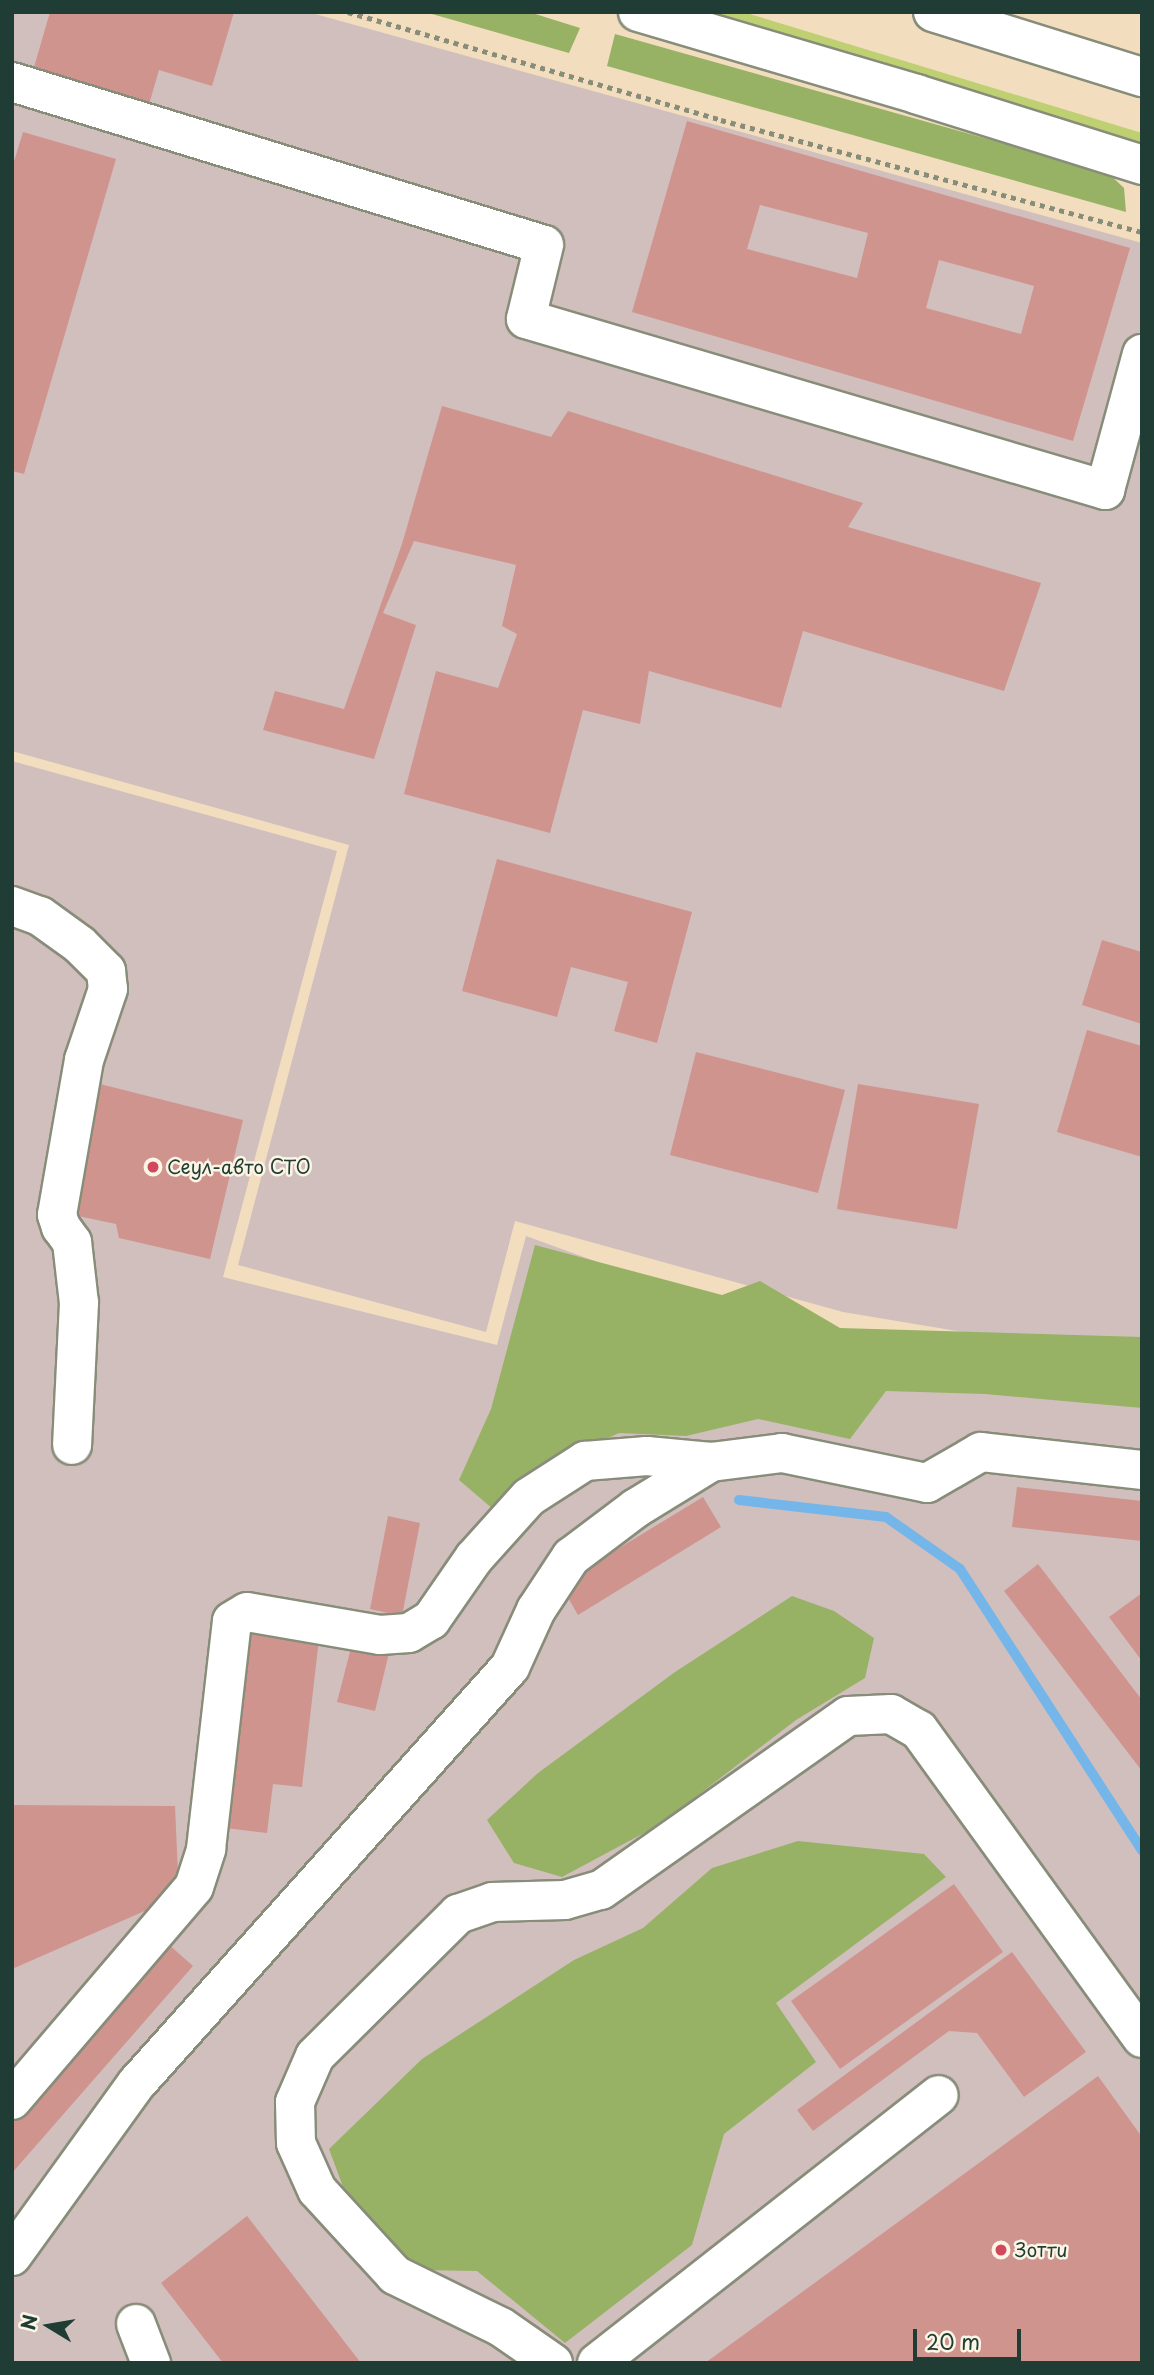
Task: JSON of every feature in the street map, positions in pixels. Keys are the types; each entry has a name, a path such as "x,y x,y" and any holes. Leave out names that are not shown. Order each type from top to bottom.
{"street":[{"path":"638,12 916,94 1142,165"},
{"path":"933,12 1142,78"},
{"path":"12,82 544,245 526,319 1105,490 1142,354"},
{"path":"12,906 40,916 80,945 106,971 108,989 84,1060 57,1215 61,1227 72,1241 79,1303 72,1445"},
{"path":"12,2100 194,1887 206,1849 232,1621 247,1612 380,1635 409,1633 431,1620 474,1558 529,1497 585,1461 647,1456 711,1462 782,1453 927,1483 981,1452 1142,1470"},
{"path":"12,2256 137,2083 510,1667 536,1610 571,1557 636,1508 711,1462"},
{"path":"553,2363 501,2327 395,2275 317,2190 296,2143 295,2102 315,2056 458,1914 492,1902 565,1900 601,1890 848,1716 891,1714 919,1730 1142,2038"},
{"path":"597,2363 939,2095"},
{"path":"136,2324 151,2363"}],"path":[{"path":"348,12 721,120 1142,232"}],"shaded area":[{"path":"12,12 308,12 1142,243 1142,1362 843,1312 515,1221 486,1332 238,1265 349,845 12,751"},
{"path":"12,761 337,851 223,1277 497,1345 526,1236 848,1353 1142,1398 1142,2363 12,2363"}],"green space":[{"path":"425,12 529,12 580,28 569,53"},
{"path":"676,12 743,12 1142,133 1142,150"},
{"path":"615,34 1108,173 1124,188 1126,212 607,66"},
{"path":"535,1245 722,1295 760,1281 840,1328 1142,1337 1142,1408 985,1394 886,1391 850,1439 758,1419 686,1436 619,1433 531,1473 493,1509 459,1480 491,1409"},
{"path":"792,1596 834,1611 874,1638 865,1678 796,1720 659,1825 562,1877 514,1863 487,1820 538,1773 675,1672"},
{"path":"798,1841 924,1854 946,1877 776,2003 816,2062 724,2134 692,2245 565,2343 477,2271 418,2270 349,2203 329,2149 422,2059 574,1960 643,1928 712,1868"}],"building":[{"path":"50,12 234,12 212,86 159,70 148,108 32,74"},
{"path":"687,121 1130,248 1073,441 632,312","holes":["760,205 868,233 857,278 747,249","939,260 1034,286 1021,334 926,308"]},
{"path":"23,132 116,159 24,474 12,471 12,168"},
{"path":"442,406 551,437 568,411 863,503 848,527 1041,583 1004,691 803,631 781,708 649,671 640,724 583,710 550,833 404,794 436,671 498,688 517,634 502,626 516,565 414,541 383,613 416,625 374,759 263,730 275,691 344,709 402,544"},
{"path":"497,859 692,912 657,1043 614,1031 628,982 571,967 557,1017 462,991"},
{"path":"1102,940 1142,952 1142,1024 1082,1005"},
{"path":"1087,1030 1142,1046 1142,1157 1057,1132"},
{"path":"696,1052 845,1090 818,1193 670,1155"},
{"name":"Сеул-авто СТО","path":"92,1082 243,1120 210,1259 119,1238 116,1224 64,1213"},
{"path":"858,1084 979,1104 957,1229 837,1209"},
{"path":"1017,1487 1142,1501 1142,1541 1012,1527"},
{"path":"703,1497 721,1527 578,1615 560,1584"},
{"path":"388,1516 420,1523 402,1616 370,1609"},
{"path":"1038,1564 1142,1700 1142,1771 1004,1591"},
{"path":"1142,1593 1142,1661 1109,1617"},
{"path":"247,1631 319,1639 302,1787 273,1784 267,1833 226,1828"},
{"path":"352,1644 389,1653 375,1711 337,1702"},
{"path":"12,1805 175,1806 179,1896 12,1969"},
{"path":"954,1884 1003,1952 840,2069 791,2001"},
{"path":"167,1943 193,1966 12,2173 12,2120"},
{"path":"1012,1952 1086,2052 1024,2097 977,2033 949,2031 813,2131 797,2110"},
{"name":"Зотти","path":"1098,2076 1142,2137 1142,2363 705,2363"},
{"path":"247,2216 361,2363 223,2363 161,2283"}],"waterway":[{"path":"739,1500 886,1517 960,1569 1142,1850"}],"place":[{"name":"Сеул-авто СТО","path":"153,1167"},
{"name":"Зотти","path":"1001,2250"}]}
